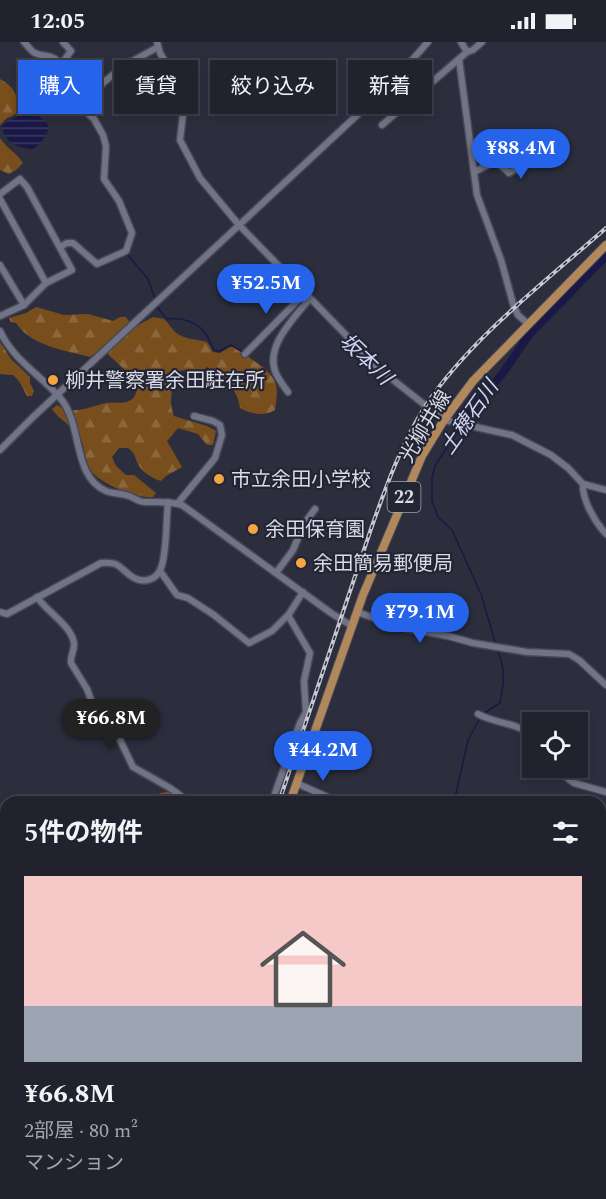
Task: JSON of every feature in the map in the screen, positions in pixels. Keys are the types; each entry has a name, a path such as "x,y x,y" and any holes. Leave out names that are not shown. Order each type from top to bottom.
{"main road":[{"name":"光柳井線","path":"292,796 373,569 422,456 444,420 473,381 606,245"}],"street":[{"path":"24,42 34,52 58,60"},
{"path":"63,42 71,51 63,60"},
{"path":"412,60 428,42"},
{"path":"461,42 467,52"},
{"path":"432,82 482,42"},
{"path":"102,84 122,67 158,44 174,77 184,106 179,133 183,148 200,178 239,225 389,378 412,393 444,420 502,431 551,455 568,468 583,484 588,504 599,527 606,534"},
{"path":"459,59 479,203 501,260 514,307 518,315 528,324"},
{"path":"60,247 73,243 97,264 126,251 131,238 131,227 119,201 104,179 106,146 103,135 89,114"},
{"path":"0,450 358,114"},
{"path":"382,125 395,114"},
{"path":"474,172 496,161 509,173 532,159 551,141"},
{"path":"0,194 20,179 27,187 72,270 46,283 24,305 0,316"},
{"path":"0,199 46,283"},
{"path":"0,265 24,305"},
{"path":"245,354 307,296"},
{"path":"288,392 275,372 273,358 275,346 307,296"},
{"path":"0,331 8,346 63,403 71,419 85,471 93,482 107,492 123,494 143,502 168,502 182,505 352,626"},
{"path":"178,503 213,461 222,435 220,425 194,416"},
{"path":"583,484 606,490"},
{"path":"0,612 7,614 101,563 115,563 135,579 152,579 160,571 168,502"},
{"path":"276,573 294,550 304,524 315,509"},
{"path":"160,571 177,595 188,598 214,615 249,643 272,631 289,614 303,592"},
{"path":"37,597 54,613 70,636 74,647 70,658 71,663 87,689 101,724 120,740 133,767 181,796"},
{"path":"357,612 400,627 497,647 527,652 568,654 579,660 606,686"},
{"path":"274,796 306,712 304,681 310,653 289,614"},
{"path":"480,715 505,722 522,730"},
{"path":"567,778 574,783 606,792"},
{"path":"297,783 326,796"}],"green space":[{"path":"0,79 13,89 17,97 18,113 7,118 0,125"},
{"path":"0,138 23,163 9,174 0,170"},
{"path":"36,307 64,315 88,314 113,321 126,317 133,328 153,317 164,319 174,331 182,336 207,342 213,352 220,353 230,347 236,347 264,368 273,378 277,390 275,410 258,414 240,408 239,401 229,384 207,367 196,376 188,374 185,370 179,371 172,393 171,405 174,416 216,431 213,445 207,445 198,434 178,428 167,441 182,467 161,481 151,477 142,469 128,448 119,448 112,457 116,466 126,475 134,475 156,493 153,497 146,497 107,484 92,472 78,435 52,409 57,405 75,410 106,403 129,401 136,392 135,381 102,349 90,357 49,346 30,337 9,318"},
{"path":"0,342 11,359 30,377 34,391 32,396 27,396 13,375 0,374"},
{"path":"171,791 190,796 156,796"}],"shaded area":[{"path":"22,114 32,114 47,122 48,131 41,143 34,149 23,148 5,136 2,126"}],"waterway":[{"name":"坂本川","path":"104,184 110,193"},
{"name":"坂本川","path":"126,253 148,279 155,299"},
{"name":"土穂石川","path":"460,428 468,414 503,373 529,335 606,256"},
{"name":"坂本川","path":"308,302 356,350"},
{"name":"坂本川","path":"157,307 167,319 184,320 199,327 204,331 214,350 220,351 231,345 244,353"},
{"name":"坂本川","path":"381,374 398,388"},
{"name":"坂本川","path":"433,414 438,420"},
{"name":"土穂石川","path":"449,425 460,428 435,466 432,478 432,501 438,517 452,530 481,594 496,645"},
{"name":"土穂石川","path":"483,714 500,703 503,676 502,663 497,649"},
{"name":"土穂石川","path":"455,796 468,740 480,718"}],"railway":[{"path":"281,796 378,510 417,419 444,380 487,334 510,311 606,228"}],"place":[{"name":"柳井警察署余田駐在所","path":"53,380"},
{"name":"市立余田小学校","path":"219,479"},
{"name":"余田保育園","path":"253,529"},
{"name":"余田簡易郵便局","path":"301,563"}]}
